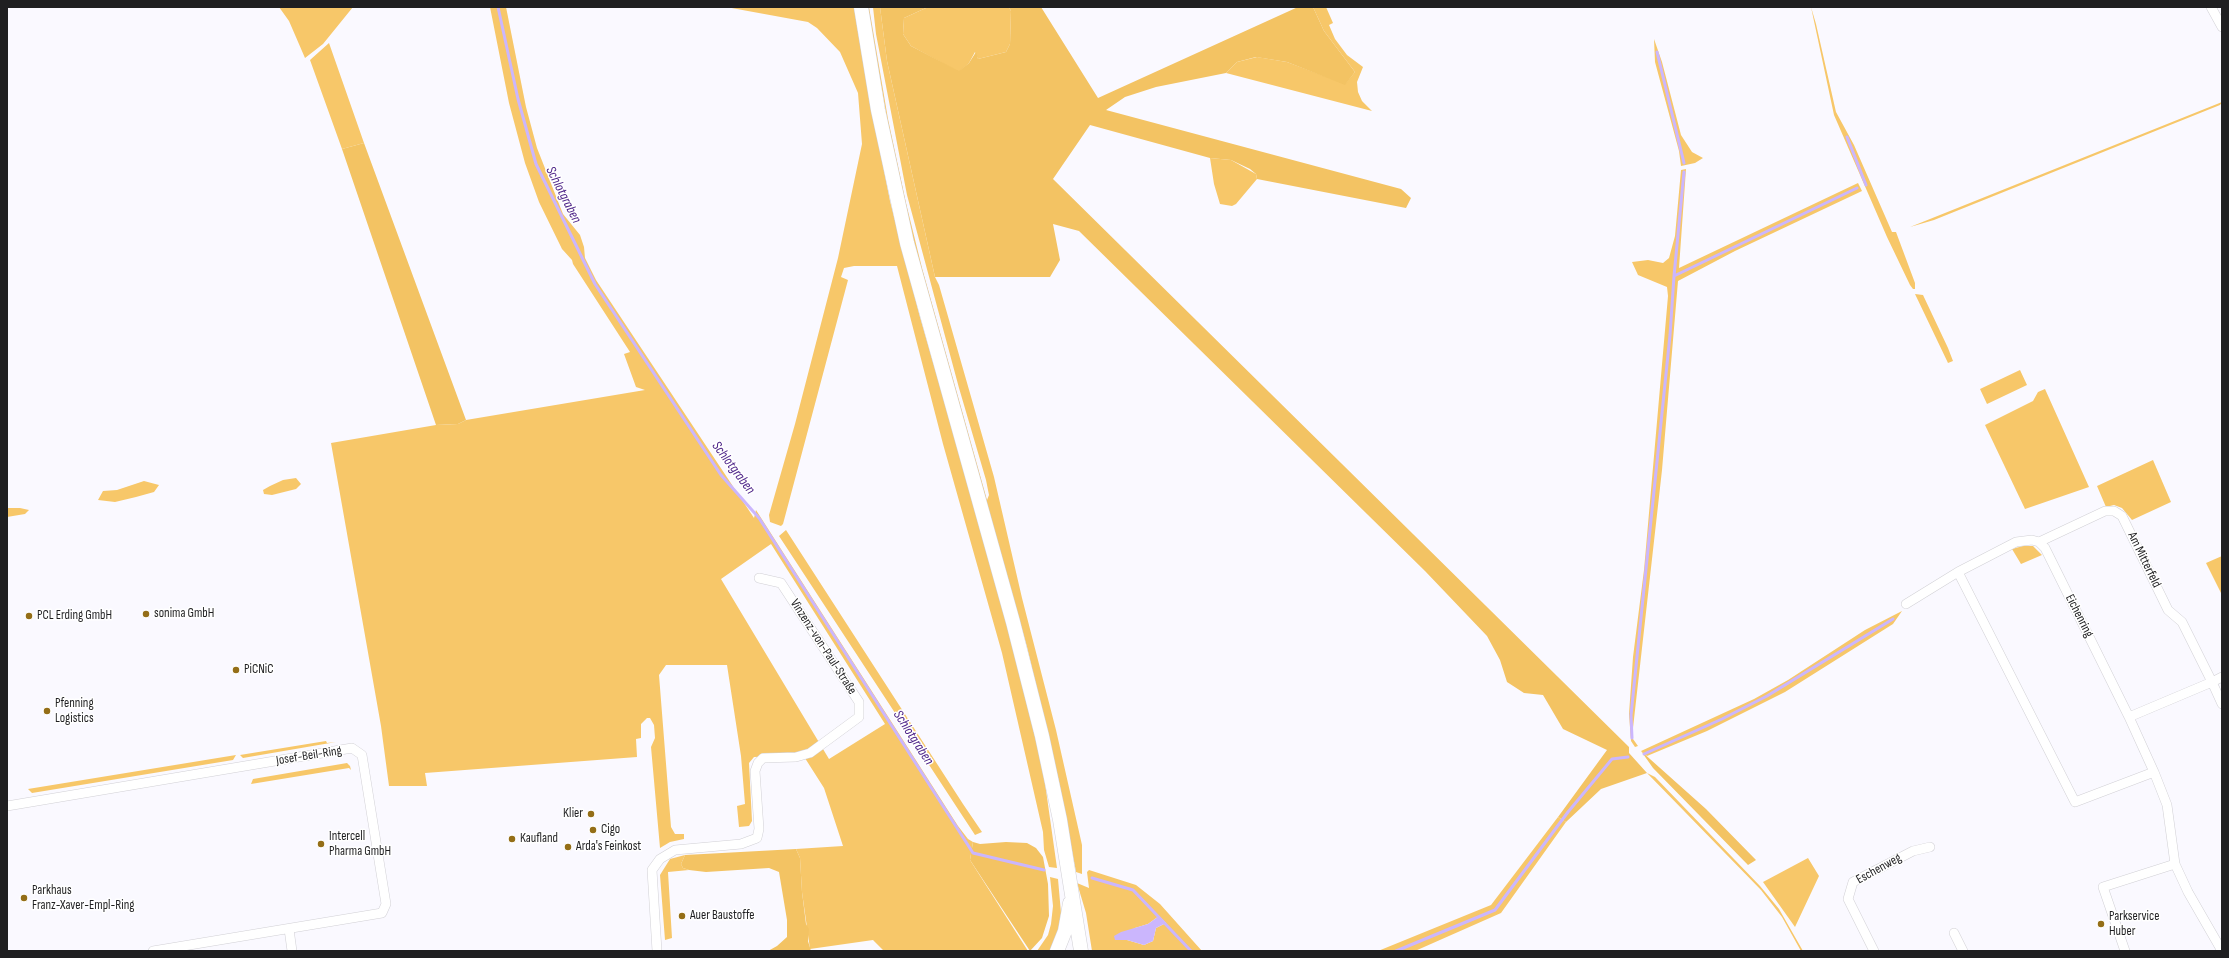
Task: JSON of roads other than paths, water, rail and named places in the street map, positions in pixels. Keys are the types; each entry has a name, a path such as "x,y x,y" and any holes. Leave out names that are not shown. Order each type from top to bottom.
{"highway":[{"path":"861,7 875,95 895,191 931,332 1029,679 1057,805 1072,891 1080,951"},
{"path":"1057,951 1065,931 1072,891"}],"street":[{"path":"2211,7 2222,27"},
{"name":"Am Mitterfeld","path":"2039,542 2105,511 2114,511 2122,516 2168,610 2182,622 2222,704"},
{"path":"1906,604 1958,572 2016,542 2024,540 2039,542"},
{"name":"Eichenring","path":"2039,542 2045,548 2129,717 2154,772 2167,805 2175,864 2188,892 2222,951"},
{"path":"1958,572 2075,802 2154,772"},
{"name":"Vinzenz-von-Paul-Straße","path":"657,951 652,870 660,859 675,850 741,844 757,838 759,830 755,771 758,763 763,758 796,757 810,753 859,717 859,702 781,583 759,578"},
{"path":"2129,717 2222,677"},
{"name":"Josef-Beil-Ring","path":"7,805 352,748 362,755 386,904 382,912 153,951"},
{"name":"Eschenweg","path":"1874,951 1848,899 1853,882 1913,851 1930,848"},
{"path":"2125,951 2103,887 2175,864"},
{"path":"289,929 292,951"},
{"path":"1954,933 1962,951"}],"waterway":[{"name":"Schlotgraben","path":"498,7 518,99 536,164 595,284 721,475 759,518 973,853 1044,870"},
{"path":"1657,52 1684,163"},
{"path":"1847,137 1866,185"},
{"path":"1674,276 1684,172"},
{"path":"1632,738 1631,715 1670,335 1674,276 1857,188"},
{"path":"1644,754 1722,719 1767,696 1893,619"},
{"path":"1396,951 1495,910 1568,812 1612,759 1628,757"},
{"path":"1092,878 1133,890 1191,951"}],"place":[{"name":"sonima GmbH","path":"146,614"},
{"name":"PCL Erding GmbH","path":"29,616"},
{"name":"PiCNiC","path":"236,670"},
{"name":"Pfenning Logistics","path":"47,711"},
{"name":"Klier","path":"591,814"},
{"name":"Cigo","path":"593,830"},
{"name":"Kaufland","path":"512,839"},
{"name":"Intercell Pharma GmbH","path":"321,844"},
{"name":"Arda's Feinkost","path":"568,847"},
{"name":"Parkhaus Franz-Xaver-Empl-Ring","path":"24,898"},
{"name":"Auer Baustoffe","path":"682,916"},
{"name":"Parkservice Huber","path":"2101,924"}]}
